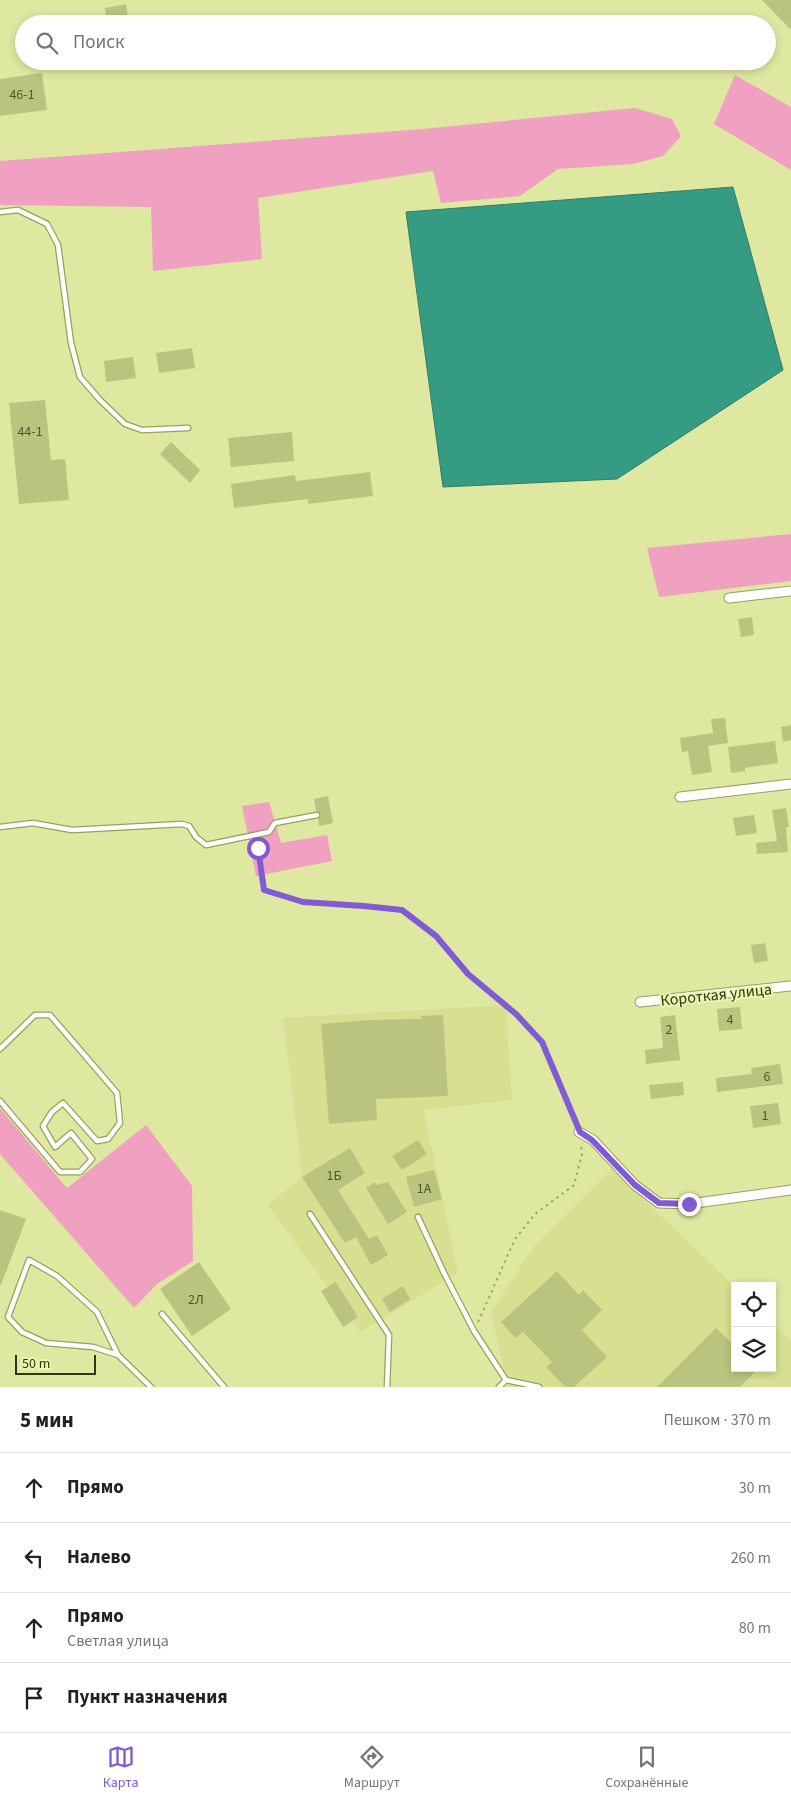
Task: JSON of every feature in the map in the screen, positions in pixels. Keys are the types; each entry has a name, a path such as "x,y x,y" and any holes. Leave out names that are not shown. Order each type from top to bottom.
{"street":[{"path":"729,598 791,591"},
{"path":"680,797 791,784"},
{"name":"Короткая улица","path":"640,1002 791,986"},
{"path":"580,1132 592,1140 635,1185 659,1203 689,1204 791,1190"}],"lane":[{"path":"0,212 18,210 47,224 58,245 71,343 80,377 100,400 125,424 142,430 188,428"},
{"path":"0,827 33,823 72,830 182,824 189,826 196,837 206,844 269,832 275,823 317,814"},
{"path":"0,1050 35,1015 50,1015 117,1093 120,1123 108,1139 97,1141 63,1103 52,1112 43,1126 55,1147 71,1133 92,1159 80,1172 60,1172 0,1101"},
{"path":"310,1214 390,1334 388,1387"},
{"path":"418,1217 474,1331 506,1380 539,1387"},
{"path":"118,1355 93,1347 46,1343 22,1332 8,1316 29,1260 57,1276 97,1312 118,1355 151,1387"},
{"path":"162,1314 224,1387"},
{"path":"499,1387 506,1380"}],"path":[{"path":"256,834 264,890 303,902 402,910 436,936 468,974 516,1014 542,1042 580,1132 582,1154 574,1185 534,1214 515,1239 474,1331"}],"shaded area":[{"path":"735,75 791,107 791,170 714,124"},
{"path":"635,108 672,119 681,136 663,156 633,164 558,169 520,196 441,203 433,171 258,198 262,259 153,271 151,207 0,205 0,161 423,129"},
{"path":"791,534 791,581 659,597 647,548"},
{"path":"269,802 281,843 327,835 332,861 256,876 242,806"},
{"path":"506,1005 512,1100 424,1110 458,1273 360,1332 268,1205 302,1177 283,1018"},
{"path":"0,1108 67,1188 146,1125 192,1186 193,1261 157,1284 134,1308 0,1154"},
{"path":"612,1169 731,1283 731,1372 776,1372 776,1327 791,1341 791,1387 508,1387 491,1312 534,1246"}],"water":[{"path":"733,187 783,370 617,479 443,487 406,212"}],"building":[{"path":"762,0 791,0 791,30"},
{"path":"126,4 128,15 106,15 105,8"},
{"path":"42,73 47,110 0,116 0,79"},
{"path":"192,348 195,368 159,373 156,353"},
{"path":"133,357 136,378 106,382 104,361"},
{"path":"45,400 51,460 65,459 69,500 19,504 9,403"},
{"path":"292,432 294,461 231,467 228,438"},
{"path":"171,442 200,470 190,483 160,454"},
{"path":"370,472 373,496 308,504 308,499 234,508 231,484 295,475 296,481"},
{"path":"752,617 754,635 741,637 738,619"},
{"path":"725,718 728,743 708,746 712,772 692,775 688,751 682,752 680,738 713,733 711,719"},
{"path":"791,725 791,740 783,742 781,727"},
{"path":"775,741 778,763 745,768 745,771 731,773 728,747"},
{"path":"328,796 333,823 319,826 318,819 321,815 316,811 314,799"},
{"path":"786,808 789,827 786,827 788,852 757,854 756,843 777,841 772,810"},
{"path":"754,815 757,833 736,836 733,818"},
{"path":"765,943 768,961 754,963 751,945"},
{"path":"740,1007 742,1029 719,1031 717,1009"},
{"path":"443,1015 448,1096 376,1099 377,1120 329,1124 321,1024 370,1020 422,1019 421,1016"},
{"path":"675,1015 680,1060 646,1064 645,1050 663,1048 660,1017"},
{"path":"780,1064 783,1084 717,1092 716,1078 752,1074 751,1068"},
{"path":"683,1082 684,1095 651,1099 649,1085"},
{"path":"778,1103 781,1124 753,1128 750,1106"},
{"path":"418,1140 427,1154 402,1170 392,1156"},
{"path":"350,1148 365,1173 338,1190 369,1239 377,1235 388,1255 371,1265 356,1237 345,1243 302,1177"},
{"path":"434,1170 442,1199 414,1207 406,1177"},
{"path":"375,1182 376,1185 388,1182 407,1212 388,1224 366,1188"},
{"path":"0,1210 26,1219 1,1285 0,1285"},
{"path":"199,1262 231,1309 192,1336 160,1289"},
{"path":"557,1271 579,1295 583,1290 602,1310 582,1330 607,1357 574,1387 565,1387 546,1367 552,1362 523,1332 515,1338 501,1322"},
{"path":"336,1282 358,1317 343,1327 321,1291"},
{"path":"403,1286 410,1299 390,1312 382,1299"},
{"path":"716,1328 731,1342 731,1372 755,1372 740,1387 657,1387"}],"route":[{"path":"258,848 264,890 303,902 402,910 436,936 468,974 516,1014 542,1042 580,1132 592,1140 635,1185 659,1203 689,1204"}]}
